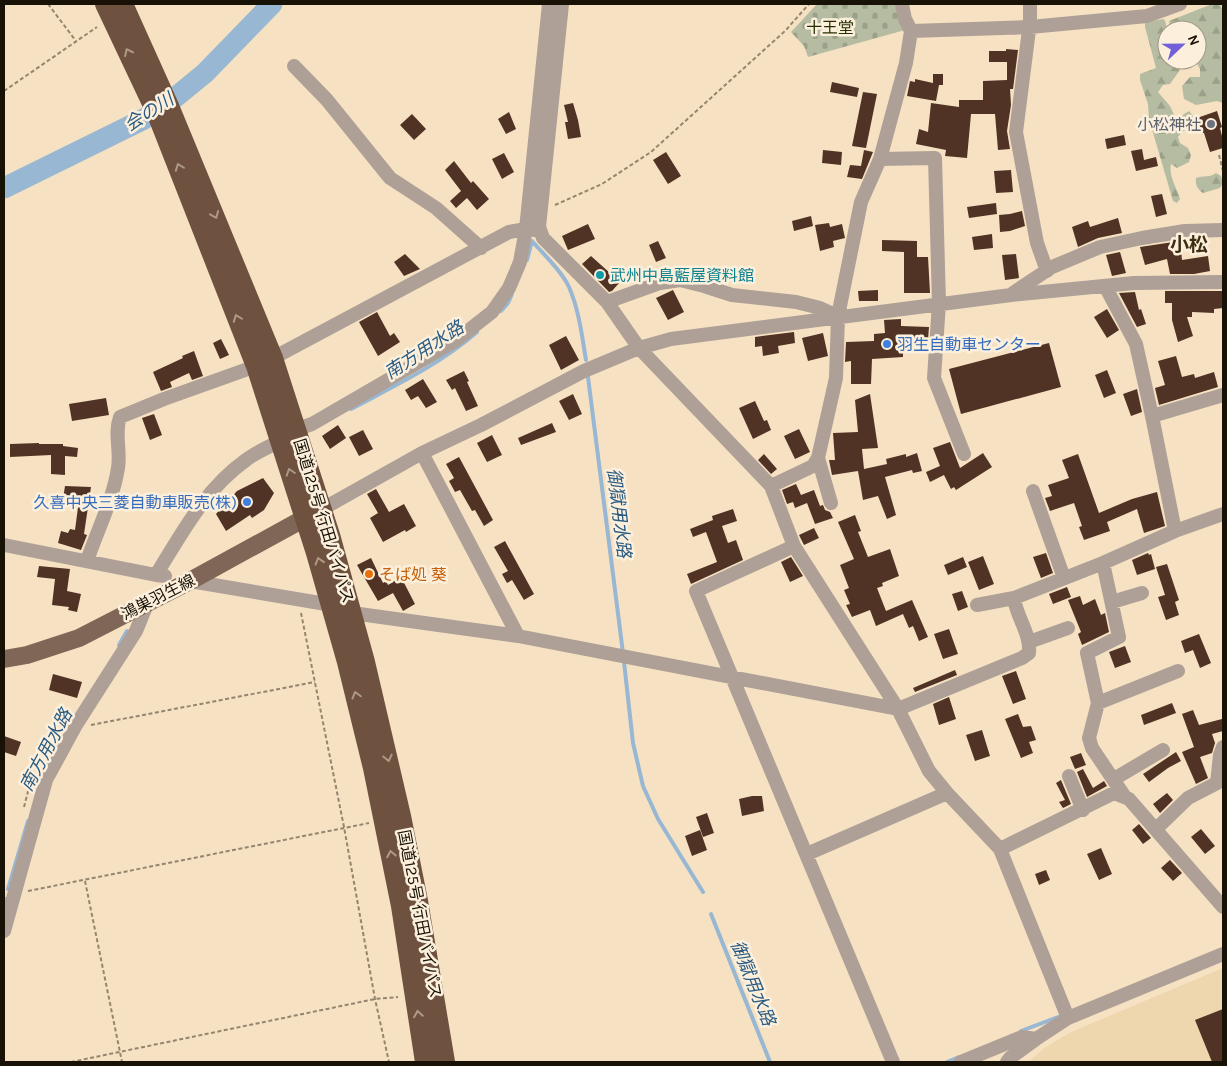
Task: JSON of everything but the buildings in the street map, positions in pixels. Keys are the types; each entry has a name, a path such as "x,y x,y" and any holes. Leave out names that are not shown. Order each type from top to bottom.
{"highway":[{"name":"国道125号 行田バイパス","path":"113,8 163,110 264,362 297,429 332,605 362,719 384,821 401,906 425,1062"},
{"name":"国道125号 行田バイパス","path":"264,362 280,441 314,513 352,613 378,712 428,954 445,1062"}],"main road":[{"name":"鴻巣羽生線","path":"4,659 27,655 78,638 147,604 314,513"}],"street":[{"path":"297,429 312,424 455,341 492,312 509,288 520,262 526,229 549,4"},
{"path":"562,4 541,211 540,230 542,238 608,302 639,348 771,486 794,546 898,709 929,771 1000,849 1068,1018"},
{"path":"771,486 813,466 818,458 836,378 838,316 861,202 880,159 900,87 911,31 905,19 902,4"},
{"path":"1030,4 1030,27 1016,132 1037,243 1047,271"},
{"path":"911,31 1030,27 1147,16 1180,4"},
{"path":"294,66 327,100 390,178 436,208 480,248"},
{"path":"880,159 935,158 939,303 934,378 964,454"},
{"path":"87,562 118,467 117,426 120,417 264,362 509,232 526,229 540,230"},
{"path":"1011,295 1047,271 1100,248 1185,231 1223,230"},
{"path":"608,302 660,283 680,280 732,295 796,302 820,308 838,316"},
{"path":"314,513 422,453 481,425 584,371 639,348 671,339 1011,295 1134,283 1223,282"},
{"path":"1105,286 1136,344 1175,531"},
{"path":"1152,416 1223,395"},
{"path":"4,545 160,575 190,520 212,489 247,459 280,441"},
{"path":"422,453 518,636"},
{"path":"818,458 831,503"},
{"path":"1033,491 1064,578"},
{"path":"977,605 1014,598 1103,563 1175,531 1223,514"},
{"path":"794,546 696,591 893,1062"},
{"path":"1103,563 1119,637 1087,653 1098,704 1088,738 1092,748 1125,797"},
{"path":"190,581 332,605"},
{"path":"1112,602 1142,593"},
{"path":"352,613 518,636 898,709 1022,658 1029,653 1029,642 1015,608 1014,598"},
{"path":"4,930 9,892 46,780 76,724 136,631 147,604"},
{"path":"1029,642 1068,628"},
{"path":"1098,704 1178,671"},
{"path":"1156,829 1188,798 1217,783 1220,755 1223,748"},
{"path":"1114,780 1163,750"},
{"path":"1069,776 1083,810"},
{"path":"806,854 947,793"},
{"path":"1000,849 1083,810 1114,793 1129,799 1223,907"},
{"path":"1007,1062 1036,1039 1068,1018 1223,954"},
{"path":"961,1062 1022,1037 1036,1039"}],"path":[{"path":"48,4 76,41"},
{"path":"541,211 602,184 651,152 785,31 809,4"},
{"path":"4,91 76,41 113,8"},
{"path":"1219,155 1223,171"},
{"path":"298,600 344,827 375,1000 389,1062"},
{"path":"76,724 97,725 314,682"},
{"path":"9,892 85,880 344,827 384,821"},
{"path":"85,880 122,1062"},
{"path":"71,1062 375,1000 415,995"}],"shaded area":[{"path":"1223,968 1223,1062 1028,1062 1046,1047 1071,1032"}],"green space":[{"name":"十王堂","path":"817,4 897,4 905,30 808,57 804,46 791,32"},
{"path":"1212,4 1220,4 1223,11 1223,103 1217,101 1196,105 1184,99 1182,86 1190,77 1200,77 1200,70 1207,70 1207,20 1172,20"},
{"path":"1157,20 1157,70 1180,70 1170,84 1163,85 1158,92 1170,106 1176,119 1189,111 1193,116 1194,124 1178,137 1180,143 1188,148 1191,155 1189,162 1177,168 1171,164 1170,168 1180,199 1177,203 1173,201 1149,119 1148,104 1140,80 1140,74 1156,68 1145,22"},
{"path":"1216,173 1221,176 1223,183 1220,188 1203,193 1199,190 1196,178"}],"waterway":[{"name":"会の川","path":"4,188 144,119 177,96 205,73 272,4"},
{"name":"御獄用水路","path":"532,241 557,269 569,287 578,314 586,360"},
{"name":"南方用水路","path":"527,260 532,241"},
{"name":"南方用水路","path":"501,311 508,303 512,294"},
{"name":"南方用水路","path":"351,409 432,365 477,332"},
{"name":"御獄用水路","path":"588,377 623,653"},
{"name":"南方用水路","path":"119,645 127,631"},
{"name":"御獄用水路","path":"624,662 633,743 643,786 658,819 703,892"},
{"name":"南方用水路","path":"8,889 28,821"},
{"name":"南方用水路","path":"4,906 6,899"},
{"name":"御獄用水路","path":"711,914 770,1062"},
{"path":"1021,1031 1061,1016"},
{"path":"947,1062 959,1057"}],"place":[{"name":"小松神社","path":"1211,124"},
{"name":"武州中島藍屋資料館","path":"600,275"},
{"name":"羽生自動車センター","path":"887,344"},
{"name":"久喜中央三菱自動車販売(株)","path":"247,502"},
{"name":"そば処 葵","path":"369,574"}],"district":[{"name":"小松","path":"1189,245"}]}
